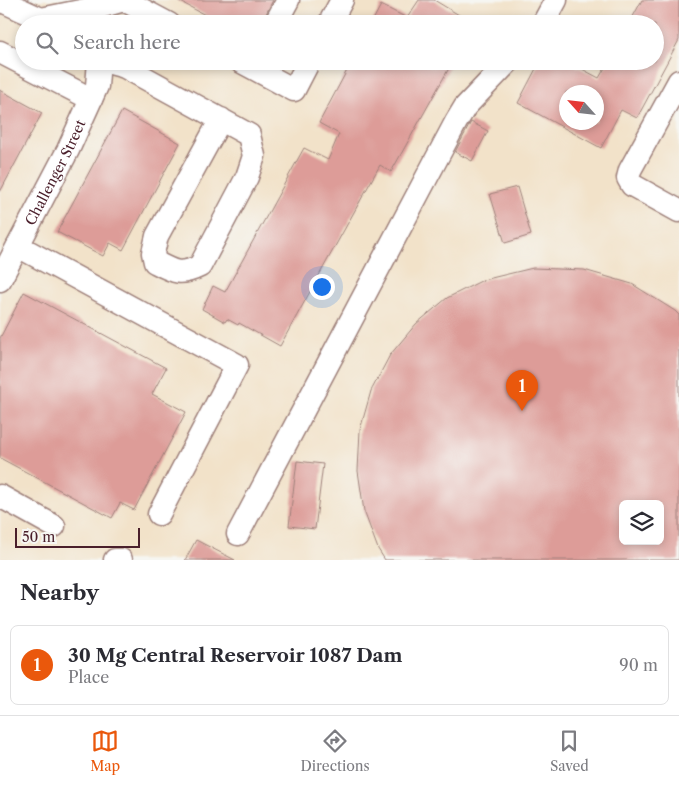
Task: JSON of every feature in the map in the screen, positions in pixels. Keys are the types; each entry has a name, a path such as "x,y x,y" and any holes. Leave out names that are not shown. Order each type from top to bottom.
{"street":[{"path":"0,0 37,10 100,10 124,0 152,15"},
{"path":"280,15 288,0"},
{"path":"334,15 342,0"},
{"path":"548,15 556,0"},
{"path":"0,52 15,60"},
{"path":"36,70 91,98"},
{"name":"Challenger Street","path":"1,275 68,150 96,86 98,70"},
{"path":"130,70 249,135 254,156 247,177 200,266 187,273 173,272 155,262 153,253 157,236 220,120"},
{"path":"261,70 294,90 304,70"},
{"path":"238,534 456,122 465,107 500,70"},
{"path":"679,82 630,170 628,178 632,185 679,211"},
{"path":"18,246 238,365 159,514"},
{"path":"0,496 54,526"},
{"path":"115,560 121,560"}],"building":[{"path":"177,0 273,0 266,15 205,15"},
{"path":"419,0 434,0 459,15 409,15"},
{"path":"642,0 679,0 679,40 664,68 664,15 634,15"},
{"path":"381,5 401,15 376,15"},
{"path":"347,70 448,70 391,172 380,165 280,346 239,323 238,325 227,319 225,322 202,309 213,286 225,292 304,148 328,160 339,134 319,123"},
{"path":"535,70 584,70 599,78 604,70 663,70 637,118 621,110 601,148 568,130 604,130 604,85 559,85 559,125 518,103"},
{"path":"0,90 42,113 0,192"},
{"path":"122,111 180,143 123,250 110,243 103,256 57,232"},
{"path":"471,122 488,131 472,161 455,152"},
{"path":"517,187 531,235 505,243 490,194"},
{"path":"533,268 584,270 632,284 679,315 679,560 385,560 378,549 364,511 358,471 360,430 371,391 390,355 416,324 447,298 483,280"},
{"path":"24,292 166,368 152,394 186,412 134,510 120,503 112,518 0,458 0,338"},
{"path":"297,461 323,464 315,529 289,526"},
{"path":"196,540 235,560 185,560"}],"place":[{"name":"30 Mg Central Reservoir 1087 Dam","path":"522,411"}]}
